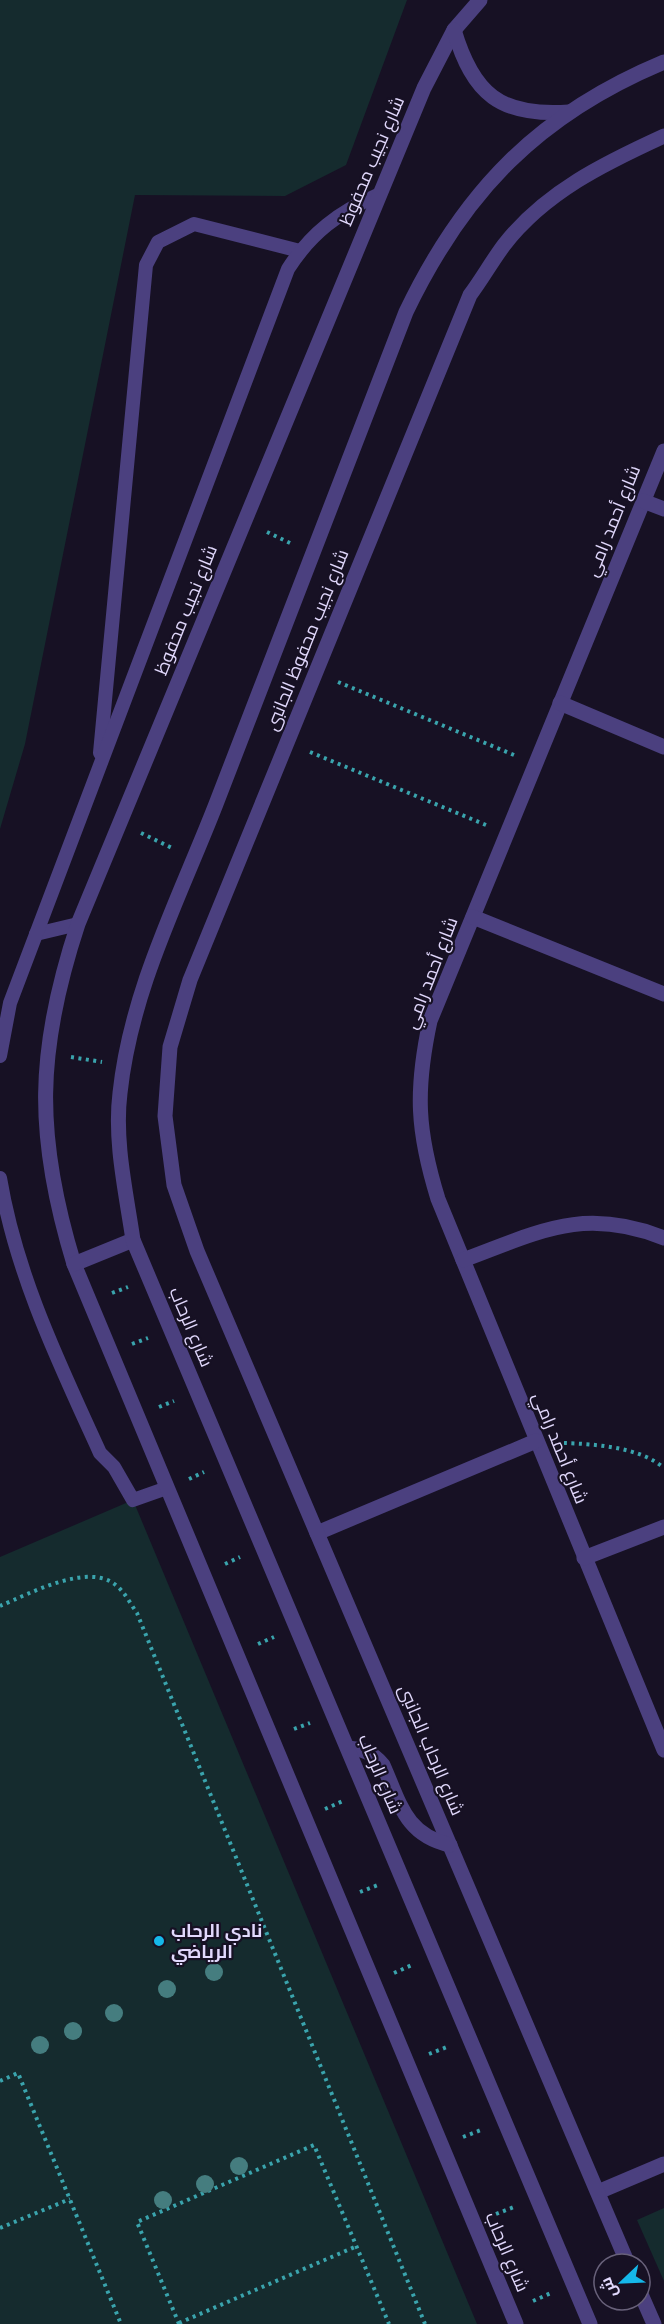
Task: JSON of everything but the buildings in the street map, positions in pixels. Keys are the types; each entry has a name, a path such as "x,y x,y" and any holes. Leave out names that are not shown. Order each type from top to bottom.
{"street":[{"name":"شارع نجيب محفوظ","path":"74,1264 57,1208 47,1152 44,1094 47,1053 60,979 78,924 378,195 424,88 453,30 480,0"},
{"path":"453,30 463,62 482,88 490,94 507,106 537,114 569,112"},
{"path":"74,1264 133,1240 120,1138 119,1096 138,999 153,954 194,858 406,312 429,265 457,221 490,180 528,143 603,90 664,62"},
{"name":"شارع نجيب محفوظ الجانبى","path":"197,1251 174,1185 166,1128 170,1047 190,980 470,295 506,244 550,199 602,165 664,136"},
{"name":"شارع أحمد رامي","path":"664,451 430,1021 421,1066 419,1111 424,1156 438,1199 664,1750"},
{"path":"643,501 664,509"},
{"path":"560,703 664,747"},
{"path":"473,917 664,994"},
{"path":"463,1260 562,1225 590,1221 618,1223 664,1238"},
{"name":"شارع الرحاب","path":"133,1240 590,2324"},
{"name":"شارع الرحاب الجانبى","path":"197,1251 623,2252"},
{"name":"شارع الرحاب","path":"74,1264 513,2317"},
{"path":"317,1533 536,1441"},
{"path":"584,1558 664,1527"},
{"path":"348,1748 358,1749 376,1757 383,1765 409,1823 428,1839 450,1845"},
{"path":"598,2192 664,2164"}],"lane":[{"path":"0,1056 10,1003 288,269 300,251 331,220 348,208 378,195"},
{"path":"98,770 146,265 158,242 194,224 300,251"},
{"path":"36,934 78,924"},
{"path":"0,1178 8,1225 32,1296 100,1454 114,1467 133,1500 166,1488"}],"path":[{"path":"244,522 312,554"},
{"path":"315,673 536,764"},
{"path":"287,743 507,834"},
{"path":"120,822 194,858"},
{"path":"47,1053 124,1065"},
{"path":"90,1303 149,1278"},
{"path":"110,1353 171,1328"},
{"path":"136,1416 197,1392"},
{"path":"536,1441 598,1446 634,1454 664,1468"},
{"path":"166,1488 227,1463"},
{"path":"202,1574 263,1548"},
{"path":"0,1606 56,1582 88,1575 117,1585 137,1613 425,2324"},
{"path":"236,1654 296,1627"},
{"path":"271,1738 333,1714"},
{"path":"304,1818 366,1791"},
{"path":"339,1901 401,1875"},
{"path":"373,1982 435,1956"},
{"path":"407,2063 470,2037"},
{"path":"0,2081 18,2073 121,2324"},
{"path":"442,2146 504,2120"},
{"path":"357,2246 179,2324 137,2222 314,2145 357,2246 389,2324"},
{"path":"474,2223 537,2198"},
{"path":"0,2228 70,2199"},
{"path":"513,2317 574,2284"}],"green space":[{"path":"0,0 407,0 346,165 285,196 135,195 25,744 0,829"},
{"name":"نادي الرحاب الرياضي","path":"133,1500 477,2324 0,2324 0,1557"},
{"path":"664,2208 664,2281 652,2252 637,2220"}],"place":[{"name":"نادي الرحاب الرياضي","path":"159,1941"}]}
